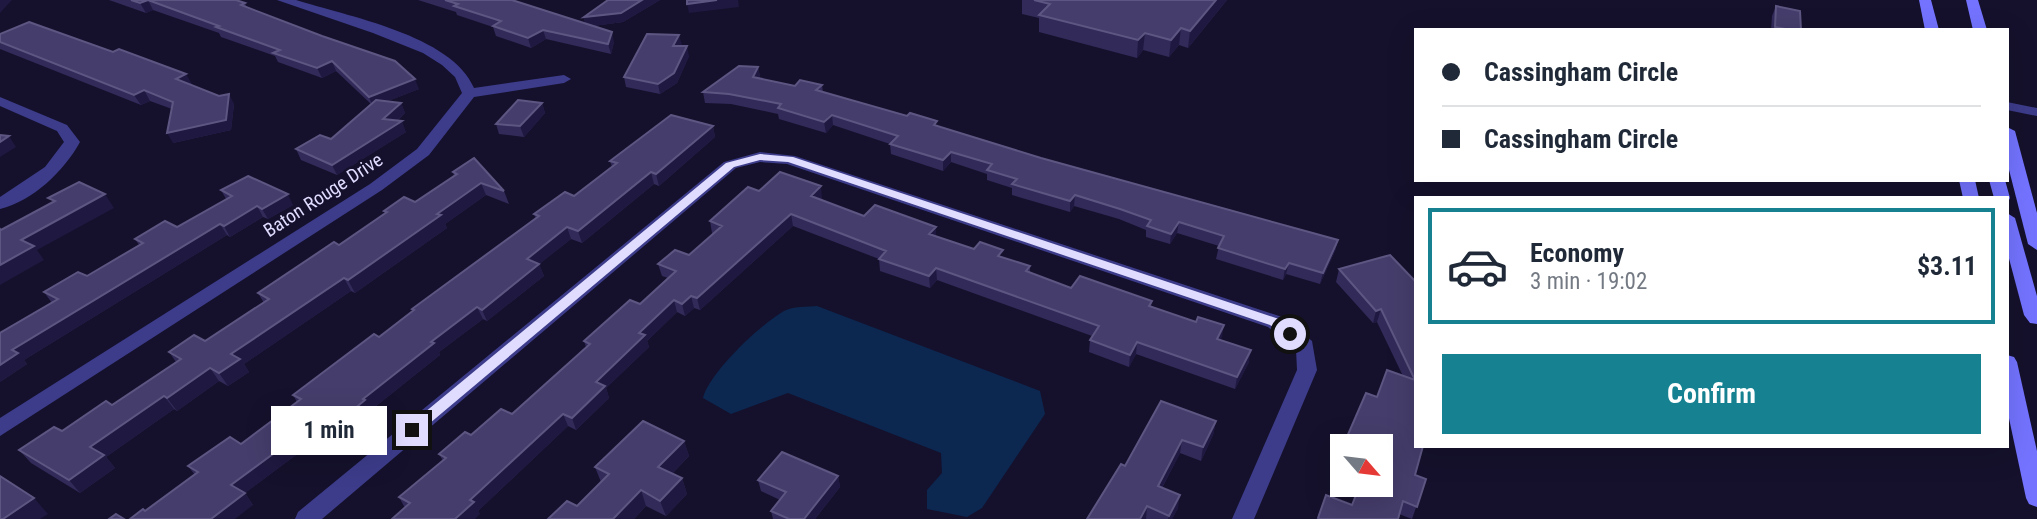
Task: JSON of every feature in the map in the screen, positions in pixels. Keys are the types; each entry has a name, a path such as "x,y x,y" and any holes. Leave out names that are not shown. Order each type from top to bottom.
{"main road":[{"path":"1925,0 1932,28"},
{"path":"1972,0 1979,28"},
{"path":"2009,139 2037,244"},
{"path":"2009,225 2033,315 2037,318"},
{"path":"2009,371 2037,498"}],"street":[{"path":"283,0 422,47 445,60 460,74 469,93 564,79"},
{"name":"Baton Rouge Drive","path":"0,428 376,187 423,152 469,93"},
{"path":"0,101 62,128 72,142 63,160 27,190 0,204"},
{"path":"2009,106 2037,112"},
{"path":"306,519 730,165 760,157 789,159 1275,322 1305,346 1307,370 1243,519"}],"water":[{"path":"817,306 1040,391 1045,414 982,508 967,517 927,509 927,490 942,473 941,453 788,393 731,414 703,398 715,375 762,327 788,309"}],"building":[{"path":"148,0 236,0 245,3 241,5 395,61 415,79 369,97 332,61 317,68 273,53 280,50"},
{"path":"445,0 512,0 612,32 608,44 543,30 528,38 493,26 501,21 454,6 458,4"},
{"path":"608,0 642,0 621,13 584,17"},
{"path":"687,0 717,0 687,4"},
{"path":"1034,0 1216,0 1190,31 1181,28 1171,40 1145,33 1138,40 1039,15 1050,4"},
{"path":"1776,6 1800,11 1801,28 1775,27"},
{"path":"29,22 113,52 119,49 186,74 176,79 219,96 229,94 226,120 167,133 173,102 144,90 134,95 0,42 0,34"},
{"path":"647,34 679,35 673,46 687,46 674,73 658,84 624,77"},
{"path":"739,66 758,67 753,77 795,86 800,80 822,85 816,90 907,116 910,113 937,121 934,125 1041,158 1338,240 1323,273 1289,263 1285,269 1218,248 1224,236 1179,222 1171,234 1147,226 1151,220 1120,209 1075,195 1070,201 1012,184 1017,179 987,170 992,164 951,152 943,160 890,144 898,136 832,115 824,122 778,108 781,104 703,92"},
{"path":"376,100 401,103 383,119 402,121 332,165 296,149 320,135 331,139"},
{"path":"518,100 542,103 520,126 496,124"},
{"path":"671,115 713,126 656,174 651,172 578,231 567,227 527,259 539,264 482,310 477,307 431,342 434,343 342,419 333,415 298,443 292,440 231,485 245,493 211,519 130,519 198,472 188,466 230,437 241,444 301,399 293,395 374,334 379,337 414,310 412,309 539,216 534,214 565,192 574,196 617,163 610,161"},
{"path":"0,135 9,136 0,142"},
{"path":"474,158 504,191 481,183 437,214 441,215 348,280 344,278 231,354 240,359 219,373 210,368 90,447 104,455 69,480 19,450 54,427 62,431 106,401 112,405 181,359 169,352 194,335 205,341 269,299 258,293 334,242 339,245 404,197 415,202 457,174 453,172"},
{"path":"780,172 821,186 811,196 864,216 875,205 936,227 929,234 974,249 980,242 1003,250 998,256 1030,266 1026,271 1071,288 1080,276 1152,301 1149,306 1196,322 1198,317 1224,325 1217,339 1251,350 1237,377 1137,342 1130,355 1090,340 1099,326 936,268 929,276 879,259 886,251 791,214 697,298 691,296 682,304 674,300 639,333 645,335 596,382 605,386 572,418 563,414 470,500 474,502 455,519 392,519 410,503 399,497 446,458 439,454 465,432 471,435 501,409 512,414 590,344 584,341 630,300 640,304 676,271 658,264 675,250 689,255 722,226 710,221 748,187 759,191"},
{"path":"248,176 288,194 262,209 257,206 224,226 220,224 12,350 18,353 0,365 0,333 58,299 44,292 78,272 87,276 143,243 135,239 165,221 177,227 232,196 221,190"},
{"path":"79,182 105,194 21,240 34,246 0,265 0,229 55,201 48,198"},
{"path":"1390,255 1414,280 1414,378 1381,309 1376,311 1339,269"},
{"path":"1387,370 1414,380 1414,448 1422,448 1415,475 1426,479 1417,507 1403,501 1398,519 1320,519 1318,518 1326,495 1352,505 1355,497 1393,497 1393,434 1348,434 1366,393 1377,397"},
{"path":"1161,401 1216,421 1203,447 1182,440 1158,486 1180,495 1169,516 1147,506 1140,519 1087,519 1121,464 1125,466"},
{"path":"643,421 684,441 658,467 682,478 660,501 641,490 613,519 548,519 567,501 577,506 609,474 595,467"},
{"path":"782,452 838,476 804,519 789,519 771,511 786,492 758,480"},
{"path":"0,476 34,498 3,519 0,519"},
{"path":"116,514 124,519 109,519"}],"route":[{"path":"412,430 730,165 760,157 789,159 1275,322 1290,334"}]}
